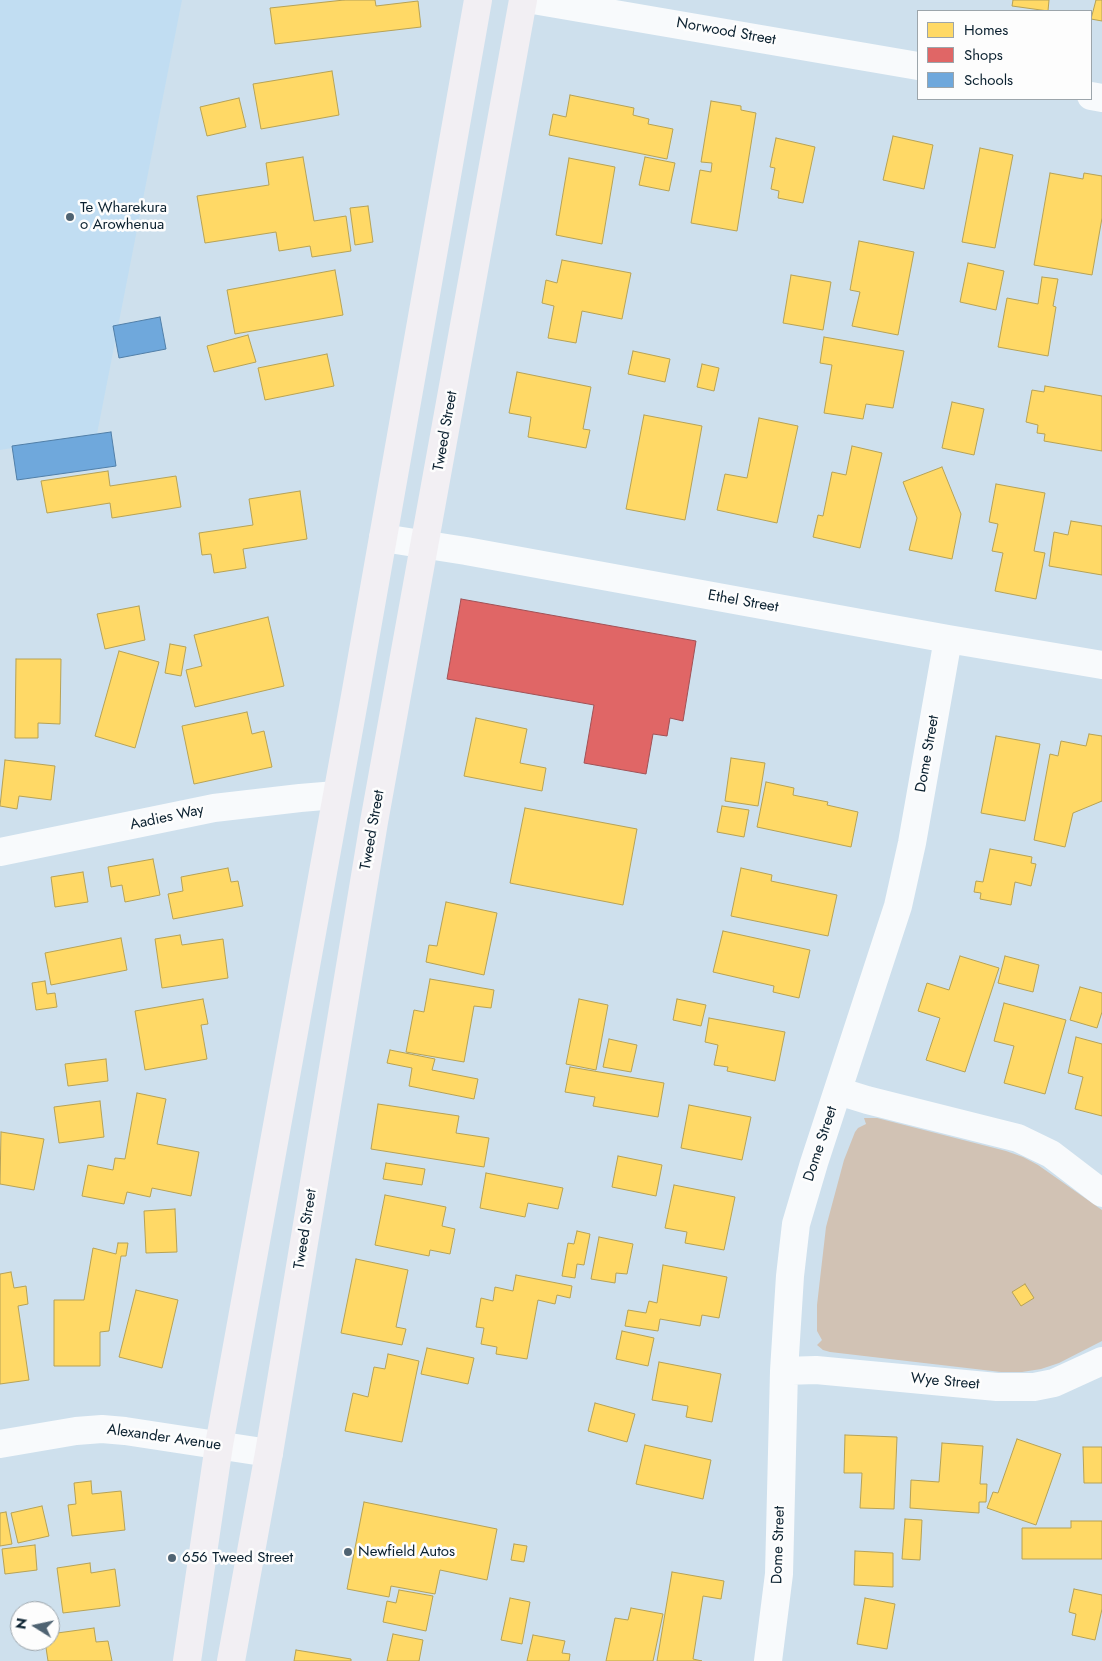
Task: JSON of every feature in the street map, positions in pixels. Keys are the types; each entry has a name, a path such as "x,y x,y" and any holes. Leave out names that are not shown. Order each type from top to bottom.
{"main road":[{"path":"187,1661 219,1445 478,0"},
{"name":"Tweed Street","path":"232,1661 269,1453 374,822 523,0"}],"street":[{"name":"Norwood Street","path":"533,0 917,66"},
{"name":"Ethel Street","path":"383,538 948,640 1102,665"},
{"name":"Dome Street","path":"768,1661 779,1574 784,1371 790,1276 796,1224 898,906 912,842 948,640"},
{"name":"Aadies Way","path":"0,852 214,808 336,795"},
{"path":"838,1091 1018,1138 1051,1154 1102,1193"},
{"name":"Wye Street","path":"784,1371 816,1370 997,1387 1034,1386 1054,1383 1102,1361"},
{"name":"Alexander Avenue","path":"0,1444 76,1431 102,1429 269,1453"}],"shaded area":[{"name":"Te Wharekura o Arowhenua","path":"0,0 182,0 97,434 0,450"},
{"path":"864,1118 877,1118 1023,1157 1038,1165 1102,1210 1102,1341 1059,1363 1041,1369 1022,1372 1001,1372 830,1352 823,1350 817,1345 822,1340 817,1331 817,1305 826,1227 844,1160 855,1132 866,1124"}],"building: Homes":[{"path":"344,0 375,0 376,6 418,1 421,27 275,44 270,8"},
{"path":"1013,0 1049,0 1048,10 1012,6"},
{"path":"1096,0 1102,0 1102,21 1092,19"},
{"path":"332,71 339,115 261,129 253,84"},
{"path":"570,95 634,108 633,115 649,119 648,124 673,129 667,159 549,135 553,114 566,117"},
{"path":"239,98 246,127 207,136 200,107"},
{"path":"711,101 741,106 741,110 756,113 737,231 691,223 700,170 711,172 712,163 701,162"},
{"path":"893,136 933,145 924,189 883,180"},
{"path":"776,138 815,147 803,203 778,198 779,191 771,189 775,168 770,167"},
{"path":"980,148 1013,155 995,248 962,242"},
{"path":"303,157 314,221 346,216 351,251 312,257 310,246 279,251 276,232 205,243 197,196 269,185 266,163"},
{"path":"645,157 675,163 669,191 639,185"},
{"path":"569,158 615,167 602,244 556,235"},
{"path":"1050,173 1083,179 1084,173 1102,176 1102,218 1092,275 1034,265"},
{"path":"368,206 373,242 355,245 350,208"},
{"path":"859,241 914,252 898,335 852,326 860,292 850,290"},
{"path":"562,260 631,273 622,319 582,311 576,343 548,338 554,306 542,303 546,280 557,283"},
{"path":"968,263 1004,271 996,310 960,302"},
{"path":"335,270 343,315 235,334 227,290"},
{"path":"791,275 831,282 823,330 783,323"},
{"path":"1042,277 1058,279 1053,306 1056,307 1048,356 998,347 1007,298 1038,304"},
{"path":"248,335 256,362 214,372 207,346"},
{"path":"824,337 904,351 893,408 866,404 863,419 824,413 832,365 820,363"},
{"path":"633,351 670,359 665,382 628,374"},
{"path":"327,354 334,386 265,400 258,368"},
{"path":"702,364 719,368 714,391 697,387"},
{"path":"517,372 591,387 583,429 590,430 586,448 528,437 531,417 509,413"},
{"path":"1045,386 1102,396 1102,451 1044,441 1045,434 1037,433 1038,425 1026,422 1032,390 1044,392"},
{"path":"952,402 984,409 974,455 942,448"},
{"path":"644,415 702,426 685,520 626,509"},
{"path":"759,418 798,426 777,523 717,510 725,474 747,478"},
{"path":"852,446 882,453 860,548 813,537 818,515 823,516 832,472 846,475"},
{"path":"942,467 961,514 952,559 909,550 917,518 903,482"},
{"path":"108,471 110,486 176,476 181,507 112,518 110,503 47,513 41,481"},
{"path":"996,484 1045,493 1034,551 1045,553 1036,599 995,591 1003,553 992,551 998,524 989,522"},
{"path":"300,491 307,539 243,549 246,568 214,573 211,554 202,555 199,533 253,525 249,499"},
{"path":"1071,521 1102,526 1102,575 1049,566 1054,532 1068,535"},
{"path":"139,606 145,640 105,649 97,614"},
{"path":"268,617 284,686 195,707 186,670 202,666 194,635"},
{"path":"170,644 186,647 181,676 165,673"},
{"path":"119,651 159,662 135,748 95,736"},
{"path":"16,659 61,659 60,724 38,723 38,738 15,738"},
{"path":"247,712 252,734 264,731 272,767 194,784 182,726"},
{"path":"476,718 527,729 520,763 546,768 542,791 464,776"},
{"path":"1089,734 1102,736 1102,801 1073,813 1065,847 1034,840 1050,754 1058,756 1061,741 1086,746"},
{"path":"996,736 1040,744 1025,821 981,813"},
{"path":"731,758 765,763 758,806 725,801"},
{"path":"5,760 55,766 51,800 19,796 17,809 0,806"},
{"path":"766,782 794,788 793,795 828,802 827,805 858,812 851,847 757,827"},
{"path":"722,806 749,810 744,837 717,832"},
{"path":"525,808 637,829 623,905 510,883"},
{"path":"990,849 1032,857 1031,863 1036,864 1031,886 1015,882 1011,905 980,899 981,893 974,892 976,881 983,882"},
{"path":"153,859 160,895 125,902 122,885 111,887 108,867"},
{"path":"228,868 231,882 238,881 243,906 173,919 168,894 183,891 181,877"},
{"path":"741,868 772,875 771,881 837,895 828,936 731,916"},
{"path":"83,872 88,902 55,907 51,877"},
{"path":"446,902 497,913 484,975 426,962 429,945 437,946"},
{"path":"723,931 810,950 799,998 773,992 774,986 713,972"},
{"path":"180,935 182,945 223,939 228,978 162,988 155,939"},
{"path":"121,938 127,970 51,985 45,953"},
{"path":"960,956 999,968 965,1072 926,1060 940,1018 918,1011 927,983 949,990"},
{"path":"1005,956 1039,965 1033,992 998,983"},
{"path":"430,979 494,990 491,1008 474,1006 464,1062 406,1052 414,1010 424,1012"},
{"path":"45,981 47,994 55,993 57,1007 36,1010 32,983"},
{"path":"1080,987 1102,993 1102,1012 1097,1028 1070,1020"},
{"path":"203,999 208,1024 201,1025 207,1059 145,1070 135,1011"},
{"path":"579,999 608,1005 596,1070 566,1064"},
{"path":"677,999 706,1005 701,1026 673,1020"},
{"path":"1004,1003 1066,1020 1045,1094 1004,1083 1014,1046 994,1041"},
{"path":"709,1018 785,1032 775,1081 727,1071 728,1067 714,1065 718,1045 705,1042"},
{"path":"1076,1037 1102,1044 1102,1116 1075,1109 1083,1077 1068,1073"},
{"path":"609,1039 637,1045 631,1072 603,1067"},
{"path":"390,1050 435,1059 432,1070 478,1079 474,1099 409,1086 412,1068 387,1063"},
{"path":"106,1059 108,1081 68,1086 65,1064"},
{"path":"570,1067 664,1083 658,1117 593,1106 595,1097 565,1092"},
{"path":"137,1093 166,1099 157,1144 199,1152 191,1196 152,1188 150,1197 127,1192 124,1204 82,1196 88,1165 113,1170 115,1158 125,1159"},
{"path":"100,1101 104,1137 59,1143 54,1107"},
{"path":"378,1104 459,1116 456,1133 489,1138 484,1167 371,1149"},
{"path":"689,1105 751,1117 742,1160 681,1148"},
{"path":"1,1132 44,1139 34,1190 0,1184"},
{"path":"618,1156 662,1165 656,1196 612,1187"},
{"path":"386,1163 425,1169 422,1185 383,1179"},
{"path":"486,1173 563,1188 558,1209 528,1203 525,1217 480,1208"},
{"path":"674,1185 735,1197 724,1250 685,1243 687,1232 665,1228"},
{"path":"385,1195 446,1207 442,1226 455,1229 450,1254 430,1250 429,1256 375,1245"},
{"path":"175,1209 177,1252 146,1253 144,1211"},
{"path":"577,1231 590,1234 584,1265 577,1264 575,1278 562,1276 568,1243 574,1244"},
{"path":"599,1237 633,1244 627,1274 616,1273 615,1283 591,1279"},
{"path":"118,1243 128,1243 126,1256 121,1256 109,1331 100,1332 100,1366 54,1366 54,1300 84,1300 93,1248 116,1254"},
{"path":"356,1259 408,1270 396,1327 406,1329 402,1345 341,1333"},
{"path":"663,1265 727,1277 719,1318 702,1315 700,1326 660,1319 658,1331 625,1326 628,1310 646,1313 649,1301 657,1303"},
{"path":"11,1272 14,1288 26,1286 28,1304 18,1306 29,1380 0,1384 0,1274"},
{"path":"516,1275 572,1286 570,1298 557,1295 555,1304 538,1300 527,1359 496,1354 497,1347 481,1344 484,1328 476,1327 481,1298 493,1301 495,1287 513,1291"},
{"path":"1025,1284 1034,1298 1021,1306 1012,1292"},
{"path":"136,1290 178,1300 162,1368 119,1357"},
{"path":"622,1331 654,1338 648,1366 616,1359"},
{"path":"427,1348 474,1358 468,1384 421,1374"},
{"path":"388,1354 419,1361 402,1442 345,1431 353,1393 368,1397 374,1367 385,1369"},
{"path":"659,1362 721,1374 712,1422 686,1417 688,1406 652,1400"},
{"path":"595,1403 635,1414 627,1442 588,1431"},
{"path":"845,1435 897,1437 894,1509 860,1508 862,1473 844,1473"},
{"path":"1017,1439 1061,1454 1036,1525 987,1508 993,1492 998,1493"},
{"path":"942,1443 983,1446 980,1484 987,1484 986,1502 979,1502 979,1513 910,1508 911,1480 939,1482"},
{"path":"645,1445 711,1460 703,1499 636,1484"},
{"path":"1083,1447 1102,1447 1102,1483 1084,1483"},
{"path":"91,1481 92,1494 121,1491 125,1530 72,1536 68,1505 76,1504 74,1483"},
{"path":"364,1502 497,1529 487,1580 440,1570 435,1594 391,1586 389,1597 347,1589"},
{"path":"42,1506 49,1536 18,1543 11,1513"},
{"path":"6,1512 12,1544 0,1546 0,1513"},
{"path":"905,1519 922,1520 920,1560 902,1559"},
{"path":"1071,1521 1102,1521 1102,1559 1022,1559 1022,1528 1071,1528"},
{"path":"514,1544 527,1546 524,1562 511,1560"},
{"path":"35,1545 37,1570 5,1574 2,1549"},
{"path":"855,1551 893,1553 893,1587 854,1585"},
{"path":"90,1563 91,1573 115,1569 120,1606 63,1613 57,1568"},
{"path":"672,1572 724,1581 721,1599 703,1596 693,1659 702,1661 657,1661"},
{"path":"1074,1589 1102,1595 1102,1609 1095,1640 1072,1635 1076,1614 1069,1612"},
{"path":"399,1590 433,1596 426,1631 383,1622 387,1601 396,1603"},
{"path":"510,1598 530,1602 522,1644 501,1640"},
{"path":"865,1598 895,1604 887,1649 857,1644"},
{"path":"631,1608 663,1614 653,1661 606,1661 615,1618 628,1620"},
{"path":"94,1628 96,1642 108,1641 112,1661 48,1661 46,1651 60,1651 60,1633"},
{"path":"393,1634 423,1640 419,1661 387,1661"},
{"path":"533,1635 565,1641 562,1653 570,1654 569,1661 527,1661"},
{"path":"296,1650 351,1659 351,1661 294,1661"}],"building: Shops":[{"path":"461,599 696,641 683,721 670,718 667,736 653,734 646,774 584,763 594,705 447,679"}],"building: Schools":[{"path":"160,317 166,349 119,358 113,326"},
{"path":"111,432 116,466 17,480 12,446"}],"place":[{"name":"Te Wharekura o Arowhenua","path":"70,217"},
{"name":"Newfield Autos","path":"348,1552"},
{"name":"656 Tweed Street","path":"172,1558"}]}
